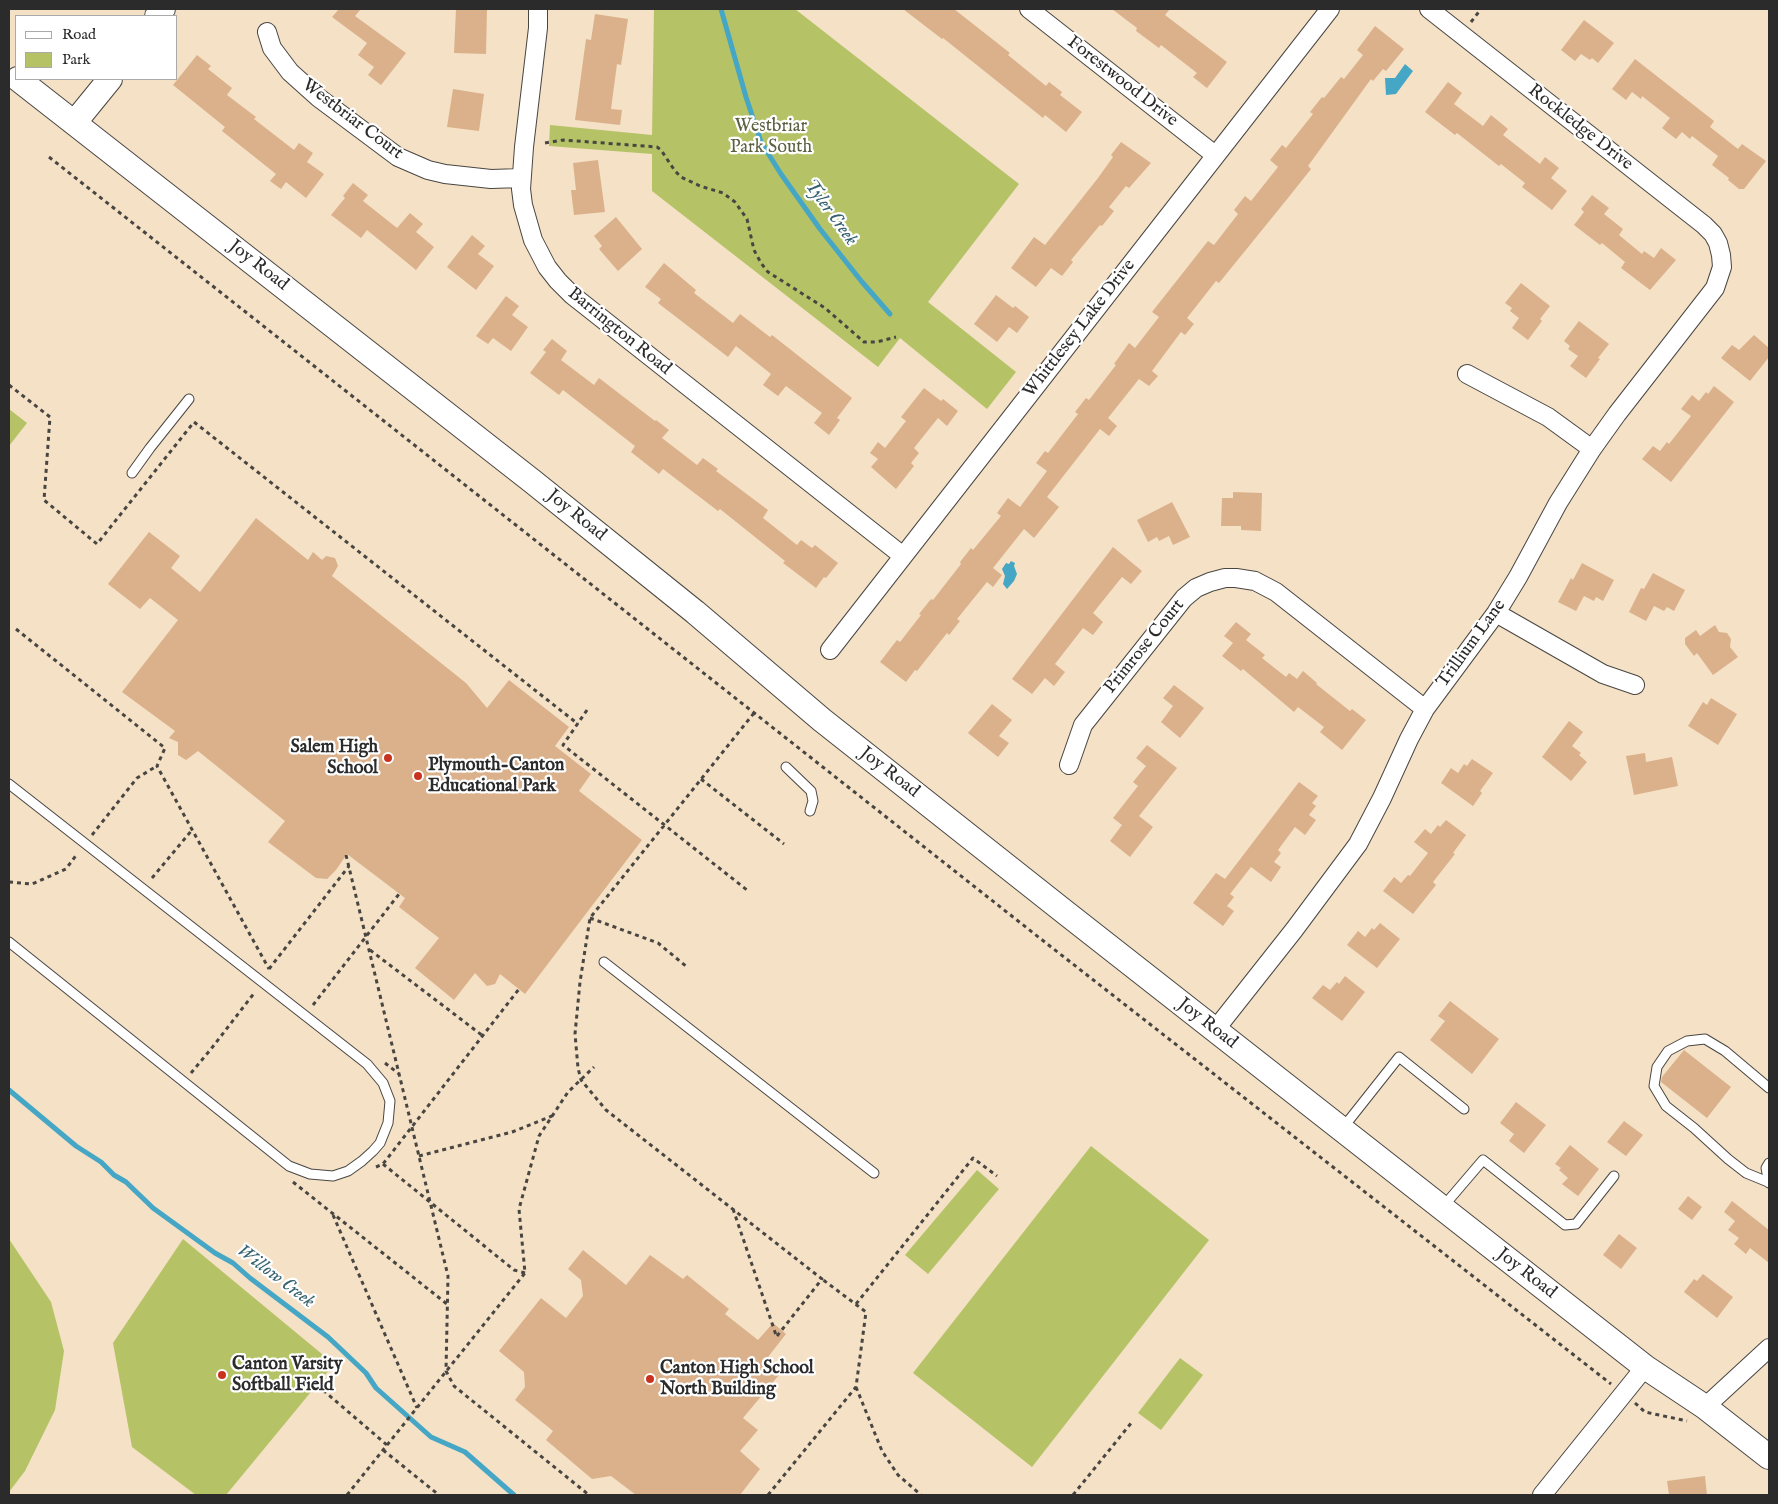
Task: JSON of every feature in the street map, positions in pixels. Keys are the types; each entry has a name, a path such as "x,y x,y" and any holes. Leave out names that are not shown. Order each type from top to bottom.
{"street":[{"name":"Barrington Road","path":"538,9 538,28 521,178 523,205 533,240 547,267 572,295 903,556"},
{"name":"Forestwood Drive","path":"1029,9 1215,155"},
{"name":"Whittlesey Lake Drive","path":"830,650 1330,9"},
{"name":"Rockledge Drive","path":"1429,9 1704,225 1718,242 1721,255"},
{"name":"Westbriar Court","path":"267,32 272,48 290,72 319,98 398,157 428,170 446,174 492,178 521,178"},
{"name":"Joy Road","path":"20,80 532,481 695,612 829,725 1645,1367 1699,1414 1769,1457"},
{"path":"74,122 109,80"},
{"name":"Trillium Lane","path":"1215,1030 1294,930 1358,844 1409,739 1426,709 1496,612 1518,577 1558,503 1592,449 1715,288 1722,267 1721,255"},
{"path":"1467,374 1548,416 1592,449"},
{"name":"Primrose Court","path":"1069,765 1083,726 1184,598 1196,588 1225,578 1255,581 1276,592 1426,709"},
{"path":"1496,612 1603,674 1635,685"},
{"path":"1699,1414 1769,1348"},
{"path":"1542,1495 1645,1367"}],"lane":[{"path":"132,473 189,399"},
{"path":"786,768 811,791 814,801 810,811"},
{"path":"9,784 367,1064 383,1082 390,1101 388,1123 380,1142 374,1151 362,1161 348,1171 333,1176 310,1174 289,1166 9,942"},
{"path":"604,962 874,1173"},
{"path":"1769,1088 1725,1051 1705,1039 1687,1041 1668,1050 1657,1067 1654,1086 1666,1106 1728,1159 1746,1173 1769,1183"},
{"path":"1342,1129 1399,1057 1464,1109"},
{"path":"1442,1208 1483,1160 1565,1225 1576,1224 1614,1176"},
{"path":"1769,1163 1766,1168 1769,1183"}],"path":[{"path":"545,143 564,140 657,147 675,172 681,177 700,186 723,193 736,202 747,218 754,250 761,264 768,272 825,308 864,342 877,342 896,337"},
{"path":"49,157 1645,1412 1699,1414"},
{"path":"9,385 50,417 44,500 97,544 194,422 578,724"},
{"path":"16,629 165,748 157,766 269,969"},
{"path":"587,710 563,745 747,890"},
{"path":"754,712 590,918 580,982 575,1034 581,1080 606,1110 866,1312 856,1387 882,1451 898,1475 921,1495"},
{"path":"700,779 784,844"},
{"path":"152,878 192,830"},
{"path":"346,855 448,1276 446,1372 454,1386 589,1495"},
{"path":"313,1005 399,894"},
{"path":"590,918 658,943 687,966"},
{"path":"369,949 483,1036"},
{"path":"412,1127 519,989"},
{"path":"346,1495 525,1273 519,1209 539,1136 568,1092 594,1067"},
{"path":"419,1156 512,1132 552,1116"},
{"path":"856,1304 973,1158 997,1176"},
{"path":"383,1164 430,1200 514,1270 525,1273"},
{"path":"732,1208 776,1336 822,1279"},
{"path":"333,1214 416,1409"},
{"path":"317,1385 387,1445"},
{"path":"768,1495 856,1387"},
{"path":"1073,1495 1132,1422"},
{"path":"383,1450 439,1495"}],"green space":[{"name":"Westbriar Park South","path":"654,9 795,9 1019,184 928,302 1016,372 987,409 900,338 878,367 652,191 652,154 549,146 550,125 652,135"},
{"path":"9,409 27,423 9,446"},
{"path":"1091,1146 1209,1240 1032,1467 913,1373"},
{"path":"977,1170 999,1189 928,1274 905,1255"},
{"path":"9,1239 51,1302 64,1351 55,1410 25,1471 9,1492"},
{"name":"Canton Varsity Softball Field","path":"183,1239 334,1364 226,1495 196,1495 132,1447 113,1343"},
{"path":"1180,1358 1203,1375 1161,1430 1138,1413"}],"water":[{"path":"1405,64 1413,71 1396,94 1386,95 1385,78 1395,78"},
{"path":"1011,561 1015,563 1014,566 1017,574 1007,589 1003,584 1005,576 1002,569 1006,563 1009,564"}],"building":[{"path":"339,9 361,9 355,16 406,53 381,85 368,75 374,67 358,55 367,43 332,17"},
{"path":"456,9 487,9 486,54 454,53"},
{"path":"903,9 954,9 1010,53 1008,55 1046,86 1049,82 1062,92 1060,95 1082,112 1066,132 1045,115 1043,118 943,38"},
{"path":"1112,9 1170,9 1165,15 1227,62 1207,88 1193,77 1197,73 1161,45 1159,48 1136,31 1137,28"},
{"path":"595,14 628,19 621,65 617,64 611,109 622,110 620,125 575,120 586,39 591,40"},
{"path":"1584,20 1614,43 1598,63 1592,58 1590,60 1581,54 1575,61 1561,50"},
{"path":"1375,26 1404,49 1386,71 1383,69 1373,81 1371,79 1308,166 1311,169 1219,283 1216,281 1187,318 1194,324 1185,335 1181,332 1152,371 1158,376 1149,386 1139,379 1108,418 1117,426 1109,436 1100,429 1047,497 1059,507 1034,538 1024,529 993,568 1002,575 993,587 987,582 957,619 960,621 949,635 947,633 906,682 880,662 897,640 900,642 921,615 919,614 931,599 933,600 971,548 973,550 1001,516 997,513 1008,498 1020,507 1047,471 1036,463 1045,451 1048,453 1078,414 1075,412 1086,398 1089,400 1116,365 1114,364 1129,343 1135,348 1159,317 1152,312 1208,241 1214,245 1238,214 1234,210 1245,196 1251,201 1278,167 1270,160 1282,145 1286,148 1313,114 1310,112 1322,97 1324,98 1341,77 1344,79 1363,55 1357,50"},
{"path":"197,55 211,66 208,69 232,88 227,95 256,117 254,119 294,150 299,143 313,153 307,162 324,174 306,198 286,182 281,189 270,181 276,174 222,131 225,127 173,85"},
{"path":"1635,59 1714,121 1710,127 1738,149 1742,144 1766,161 1744,189 1739,189 1728,180 1729,178 1712,165 1718,156 1692,136 1690,139 1682,132 1676,139 1662,128 1670,118 1642,96 1641,99 1632,92 1626,100 1612,89"},
{"path":"1448,82 1462,93 1454,104 1483,126 1491,115 1508,129 1503,135 1540,164 1545,157 1559,168 1551,178 1567,191 1552,210 1522,187 1525,183 1501,164 1499,166 1457,133 1455,135 1425,112"},
{"path":"453,89 484,94 479,131 447,127"},
{"path":"1121,142 1151,163 1129,188 1126,186 1109,207 1114,211 1071,260 1073,262 1062,276 1051,268 1036,287 1011,268 1034,237 1045,245 1098,178"},
{"path":"598,160 605,212 574,215 571,190 576,190 573,163"},
{"path":"353,183 368,195 363,201 397,228 410,213 423,224 416,232 434,247 416,270 367,230 361,238 331,215 345,198 343,196"},
{"path":"1592,195 1609,208 1604,214 1623,229 1619,235 1642,254 1644,251 1654,258 1661,248 1676,260 1650,290 1621,268 1625,262 1602,243 1600,245 1574,225 1584,212 1581,209"},
{"path":"616,217 642,249 618,271 599,249 602,246 594,236"},
{"path":"472,235 485,246 478,254 494,266 476,290 447,267"},
{"path":"664,263 696,290 694,293 733,323 740,314 770,337 772,335 852,398 837,418 840,420 829,435 814,423 822,413 786,386 778,396 763,385 771,374 736,346 728,357 658,303 661,299 645,287"},
{"path":"1521,283 1550,306 1528,340 1512,328 1519,318 1510,311 1512,308 1505,303"},
{"path":"996,295 1029,317 1017,333 1009,327 997,342 974,324"},
{"path":"506,296 519,306 512,315 528,327 511,351 493,338 488,344 476,336"},
{"path":"1579,321 1609,344 1586,378 1570,366 1578,356 1568,349 1570,346 1564,341"},
{"path":"1754,335 1769,348 1769,357 1750,381 1721,358 1732,345 1739,350"},
{"path":"552,339 567,351 561,360 594,385 599,378 669,430 662,438 697,465 703,458 718,469 716,471 768,510 763,518 797,545 801,540 812,548 815,545 838,563 826,578 824,577 816,588 783,563 785,561 720,509 718,511 663,469 659,474 631,452 635,446 563,390 559,395 530,373 546,352 543,350"},
{"path":"1714,386 1734,402 1671,482 1642,459 1653,446 1660,451 1667,442 1669,444 1691,416 1681,409 1692,395 1699,401"},
{"path":"924,388 941,401 943,399 958,411 947,426 938,418 914,448 919,453 911,463 914,466 896,489 871,467 878,459 870,453 878,442 885,448 906,421 901,417"},
{"path":"1233,492 1262,493 1261,531 1241,530 1241,526 1221,526 1222,498 1233,498"},
{"path":"1172,502 1190,537 1173,545 1169,536 1159,541 1157,537 1148,542 1137,520"},
{"name":"Salem High School","path":"256,518 308,560 313,552 322,560 326,556 335,558 338,566 332,576 466,683 487,708 509,680 569,727 555,746 591,774 579,791 642,840 525,994 500,974 495,984 487,986 475,973 454,1000 415,968 439,938 399,907 405,898 347,854 327,879 316,878 268,842 285,821 198,751 186,760 178,755 178,742 169,738 175,731 122,692 178,620 150,598 140,609 108,584 149,532 180,556 171,568 200,592"},
{"path":"1113,547 1142,571 1131,584 1122,577 1093,613 1103,622 1093,635 1083,628 1055,664 1065,672 1054,686 1045,678 1032,694 1012,679"},
{"path":"1582,563 1614,580 1603,601 1596,597 1594,601 1584,596 1576,611 1558,602 1571,578 1573,580"},
{"path":"1653,573 1685,590 1674,611 1667,607 1664,611 1654,606 1646,621 1629,612 1641,588 1644,589"},
{"path":"1236,622 1251,634 1246,640 1265,655 1262,658 1286,677 1289,673 1297,679 1303,671 1350,711 1352,709 1366,720 1342,750 1320,732 1324,727 1298,707 1294,712 1243,669 1241,671 1222,656 1233,643 1224,636"},
{"path":"1715,625 1719,632 1727,633 1731,639 1730,647 1738,657 1713,675 1697,653 1694,656 1685,644 1685,638 1696,630 1700,636"},
{"path":"1174,685 1204,708 1180,738 1161,722 1173,706 1163,698"},
{"path":"1711,698 1737,714 1718,745 1688,726 1703,702 1707,705"},
{"path":"992,704 1012,720 999,736 1009,743 998,757 968,733"},
{"path":"1569,721 1583,732 1572,746 1581,753 1579,755 1587,762 1571,781 1542,757"},
{"path":"1147,745 1177,768 1139,816 1153,827 1130,857 1110,841 1122,825 1113,818 1138,786 1133,782 1146,766 1136,758"},
{"path":"1645,753 1646,762 1672,757 1678,786 1634,795 1626,756"},
{"path":"1472,759 1493,773 1480,791 1482,793 1473,806 1441,783 1451,768 1458,773 1464,764 1467,766"},
{"path":"1299,782 1318,796 1312,803 1316,806 1309,815 1316,820 1305,835 1295,827 1278,850 1281,853 1274,862 1281,867 1271,882 1251,867 1230,894 1234,897 1227,906 1234,911 1223,926 1193,903 1216,873 1225,879"},
{"path":"1446,820 1466,835 1453,853 1455,854 1433,882 1436,885 1413,914 1383,891 1394,877 1401,883 1408,875 1410,876 1428,853 1414,842 1425,829 1431,834 1438,825 1440,827"},
{"path":"1380,923 1400,939 1377,968 1347,945 1358,931 1365,937 1372,928 1374,930"},
{"path":"1345,976 1365,992 1342,1021 1312,998 1323,985 1330,990 1337,982 1339,984"},
{"path":"1450,1001 1499,1039 1472,1074 1430,1040 1445,1021 1438,1016"},
{"path":"1684,1050 1731,1087 1707,1118 1661,1082 1662,1077"},
{"path":"1516,1102 1546,1125 1524,1153 1509,1141 1514,1134 1500,1123"},
{"path":"1624,1121 1643,1135 1626,1156 1607,1142"},
{"path":"1570,1145 1599,1169 1578,1196 1562,1184 1568,1178 1559,1170 1561,1168 1555,1164"},
{"path":"1688,1196 1702,1207 1692,1220 1678,1209"},
{"path":"1732,1201 1769,1230 1769,1263 1750,1248 1746,1254 1734,1244 1739,1238 1728,1230 1735,1221 1724,1212"},
{"path":"1619,1234 1637,1248 1621,1269 1603,1255"},
{"name":"Canton High School North Building","path":"583,1250 626,1285 650,1255 683,1279 687,1275 729,1309 725,1314 758,1340 773,1323 786,1334 768,1357 784,1369 743,1418 758,1430 740,1451 760,1469 740,1495 636,1495 611,1476 592,1479 546,1440 553,1431 515,1400 525,1387 524,1372 499,1351 541,1298 566,1318 583,1296 581,1280 568,1269"},
{"path":"1703,1274 1733,1297 1717,1318 1684,1292 1694,1279 1697,1281"},
{"path":"1705,1476 1707,1495 1669,1495 1667,1481"}],"waterway":[{"name":"Tyler Creek","path":"721,9 761,142 820,229 890,314"},
{"name":"Willow Creek","path":"9,1090 76,1146 101,1162 114,1175 126,1182 153,1208 215,1253 233,1263 328,1337 366,1373 376,1388 431,1437 465,1452 514,1495"}],"place":[{"name":"Salem High School","path":"388,758"},
{"name":"Plymouth-Canton Educational Park","path":"418,776"},
{"name":"Canton Varsity Softball Field","path":"222,1375"},
{"name":"Canton High School North Building","path":"650,1379"}]}
